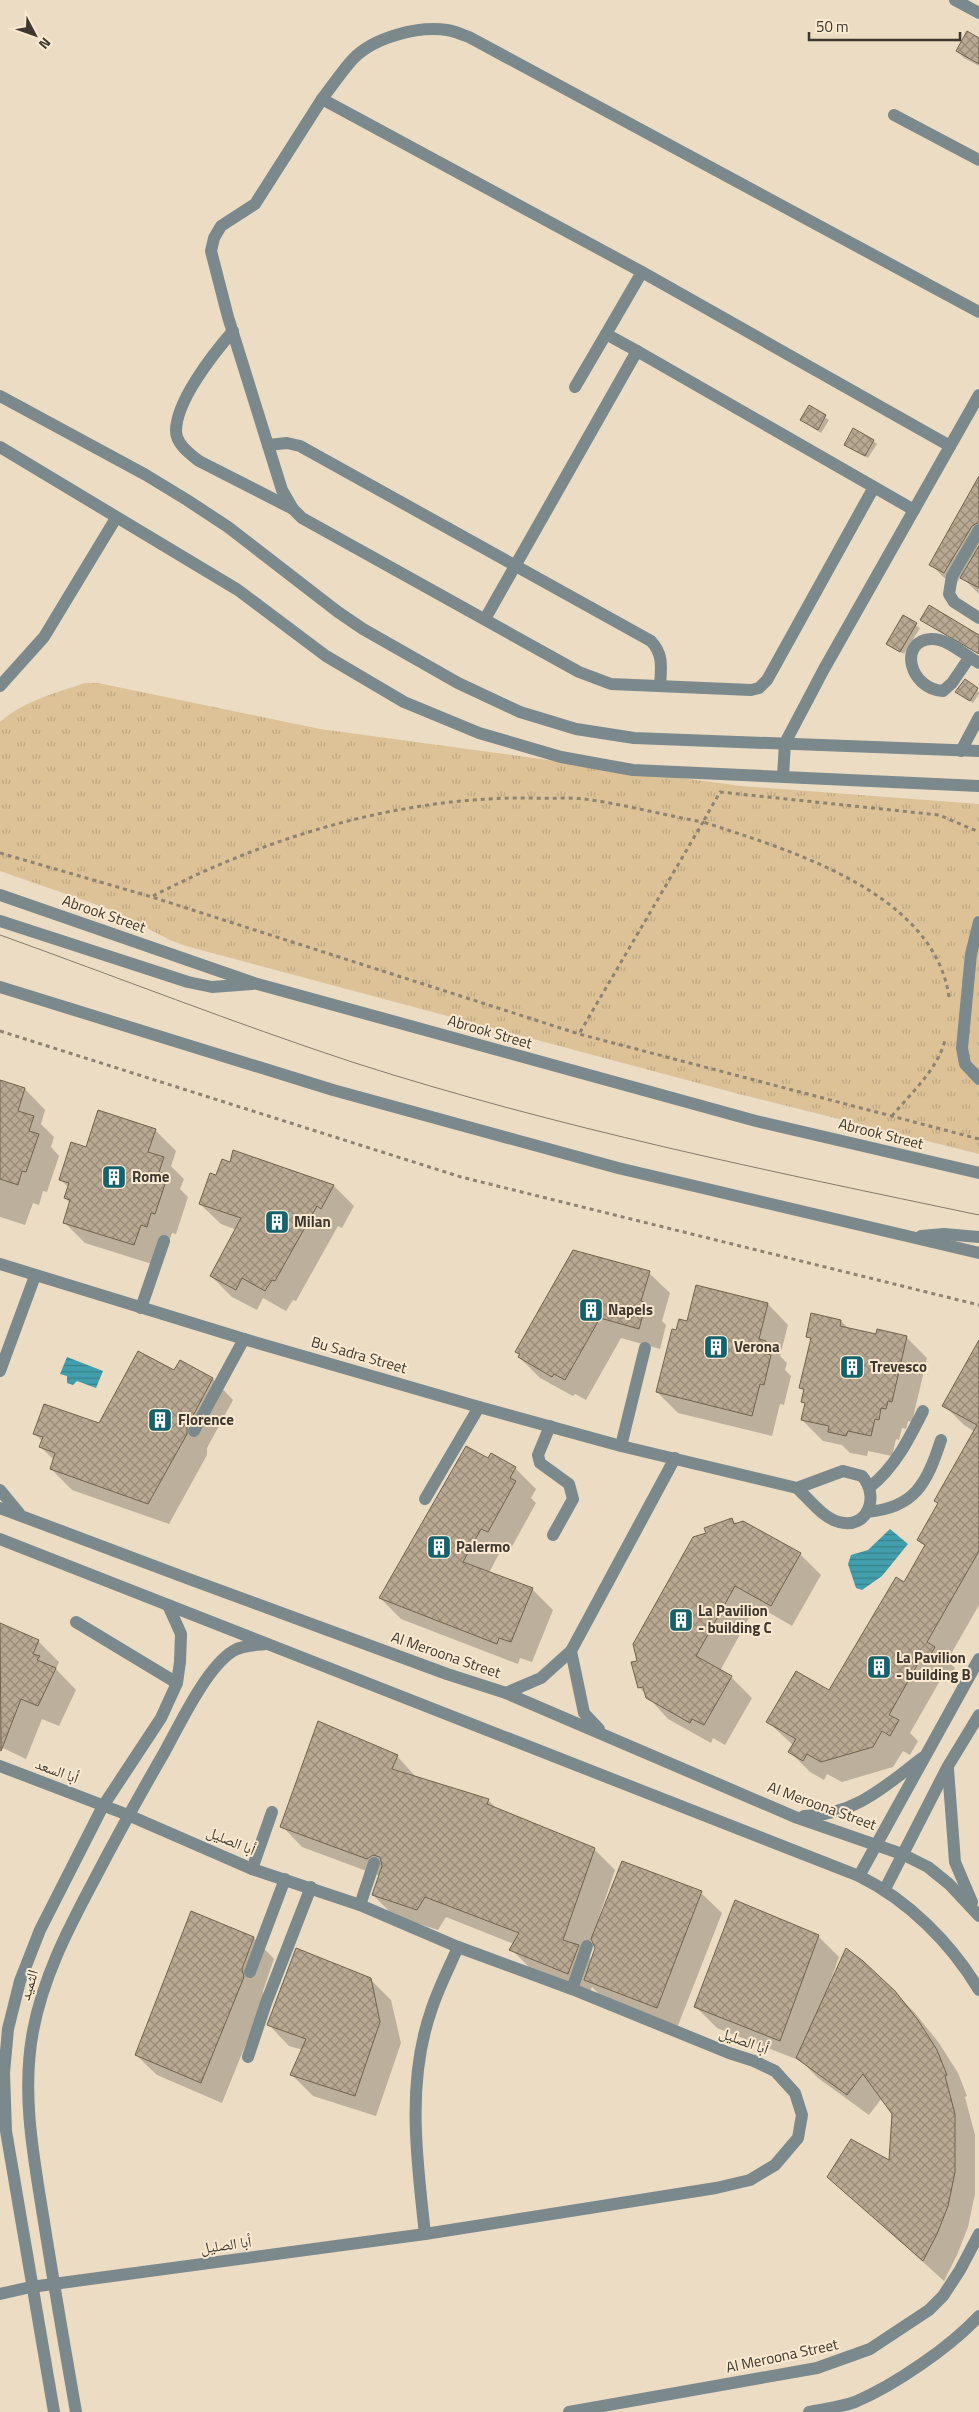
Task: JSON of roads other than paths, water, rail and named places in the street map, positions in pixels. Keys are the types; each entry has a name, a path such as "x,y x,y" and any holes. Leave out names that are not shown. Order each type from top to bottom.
{"street":[{"path":"955,0 979,13"},
{"path":"292,510 282,490 212,262 211,251 214,238 221,226 255,204 322,99 354,58 375,43 404,34 426,30 448,30 469,37 979,312"},
{"path":"322,99 642,272 950,446"},
{"path":"894,115 979,160"},
{"path":"575,387 642,272"},
{"path":"233,331 214,352 179,412 176,433 188,454 292,510 302,518 578,672 611,684 751,690 759,688 767,680 874,486"},
{"path":"606,334 914,510"},
{"path":"485,619 637,352"},
{"path":"782,776 785,742 824,668 979,395"},
{"path":"0,396 146,475 187,500 228,527 350,620 420,661 493,700 548,721 605,734 663,740 785,742 979,751"},
{"path":"268,444 287,443 300,446 651,641 658,648 661,656 660,686"},
{"path":"0,447 238,590 326,656 404,702 480,733 561,757 633,770 979,786"},
{"path":"0,686 44,637 116,518"},
{"path":"979,530 952,576 948,594 954,602 979,618"},
{"path":"931,639 944,642 974,661 943,690 932,690 920,681 910,663 912,652 921,642 931,639"},
{"path":"961,751 979,717"},
{"name":"Abrook Street","path":"2,895 254,983 756,1121 979,1173"},
{"path":"0,921 188,982 212,987 254,983"},
{"path":"979,922 971,954 962,1048 965,1064 979,1080"},
{"path":"0,986 352,1095 618,1168 979,1253"},
{"path":"906,1237 944,1234 979,1236"},
{"path":"141,1308 164,1241"},
{"name":"Bu Sadra Street","path":"0,1264 244,1339 479,1407 621,1446 797,1488 827,1516 838,1522 844,1523 857,1520 867,1512 900,1506 917,1491 932,1466 940,1440"},
{"path":"0,1371 35,1276"},
{"path":"194,1432 244,1339"},
{"path":"621,1446 645,1348"},
{"path":"425,1499 479,1407"},
{"path":"870,1487 881,1478 895,1460 923,1411"},
{"path":"550,1426 538,1455 540,1463 569,1484 573,1499 553,1535"},
{"path":"506,1693 541,1678 570,1651 676,1458"},
{"path":"797,1488 843,1471 862,1476 870,1487 872,1499 867,1512"},
{"path":"0,1490 23,1517"},
{"name":"Al Meroona Street","path":"0,1508 410,1660 506,1693 795,1816 902,1854 928,1868 949,1884 979,1916"},
{"path":"0,1539 859,1876 885,1889 929,1926 967,1970 979,1990"},
{"name":"الثميد","path":"54,2412 31,2287 6,2130 4,2073 8,2029 28,1956 103,1806 161,1718 177,1683 181,1634 168,1605"},
{"path":"76,1622 177,1683"},
{"name":"الثميد","path":"76,2412 30,2135 28,2084 33,2032 43,1991 59,1947 128,1815 196,1697 222,1659 234,1650 245,1646 270,1644"},
{"path":"570,1651 584,1713 603,1733"},
{"name":"Al Meroona Street","path":"859,1876 979,1659"},
{"path":"885,1889 948,1766 979,1715"},
{"path":"795,1816 826,1816 856,1804 878,1792 926,1755"},
{"name":"أبا السعد","path":"0,1766 103,1806"},
{"path":"948,1766 955,1862 979,1916"},
{"name":"أبا الصليل","path":"31,2287 425,2234 706,2190 750,2180 775,2165 798,2138 802,2115 795,2093 775,2071 572,1989 458,1947 360,1905 312,1887 252,1869 103,1806"},
{"path":"252,1869 272,1812"},
{"path":"360,1905 374,1863"},
{"path":"250,1972 285,1879"},
{"path":"248,2057 266,2003 312,1887"},
{"path":"572,1989 587,1946"},
{"path":"425,2234 416,2150 416,2090 421,2049 430,2011 458,1947"},
{"name":"Al Meroona Street","path":"569,2412 817,2368 861,2352 929,2310 943,2296 956,2277 979,2234"},
{"path":"0,2294 31,2287"},
{"path":"841,2412 853,2402 883,2387 917,2366 969,2327 979,2316"},
{"path":"809,2412 853,2402"}],"water":[{"path":"67,1357 103,1371 96,1388 77,1381 73,1385 67,1383 67,1376 60,1374"},
{"path":"890,1529 908,1544 882,1576 862,1590 856,1588 848,1564 851,1555 868,1550"}],"tram line":[{"path":"0,935 264,1032 429,1086 507,1108 664,1147 979,1215"}],"place":[{"name":"Rome","path":"114,1177"},
{"name":"Milan","path":"277,1222"},
{"name":"Napels","path":"591,1310"},
{"name":"Verona","path":"716,1347"},
{"name":"Trevesco","path":"852,1367"},
{"name":"Florence","path":"160,1420"},
{"name":"Palermo","path":"439,1547"},
{"name":"La Pavilion - building C","path":"681,1620"},
{"name":"La Pavilion - building B","path":"879,1667"}]}
